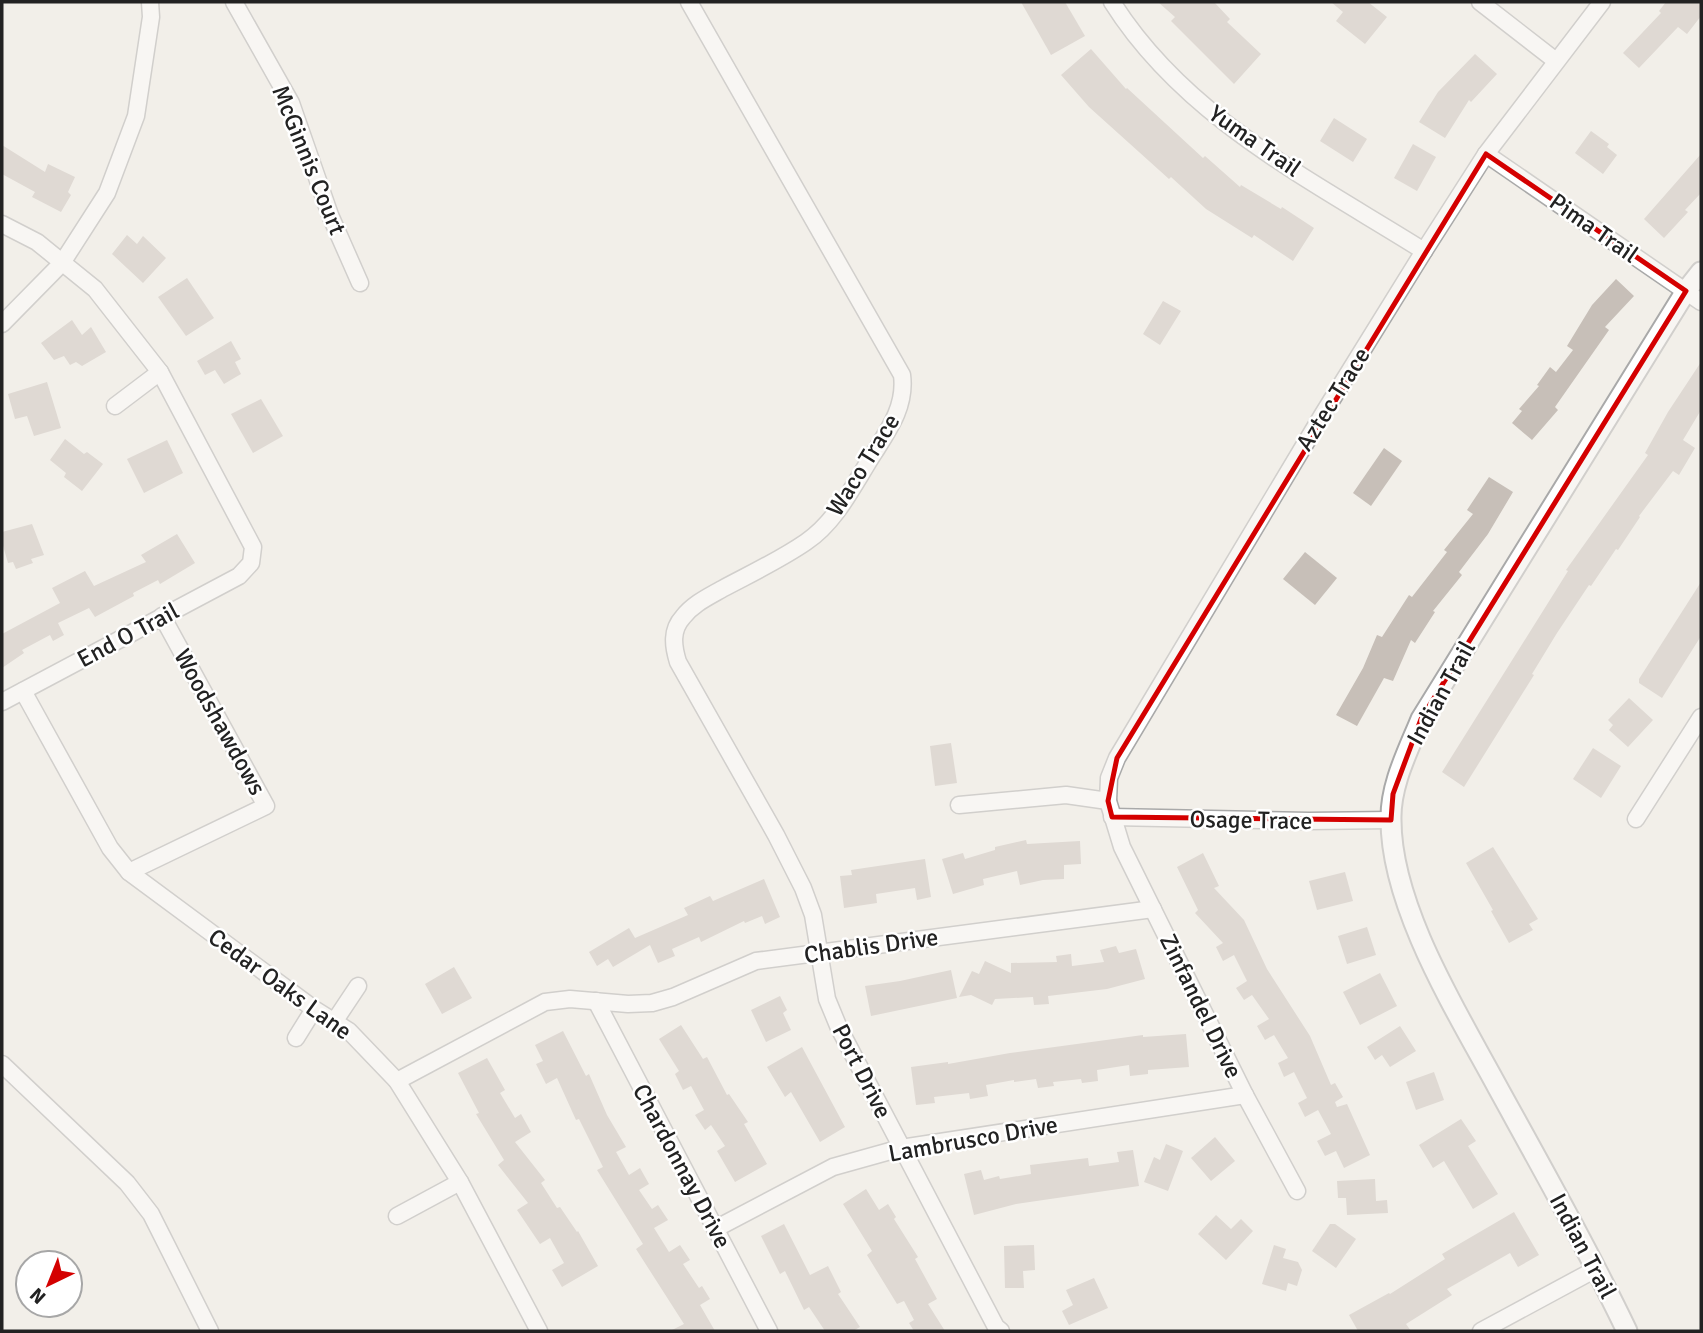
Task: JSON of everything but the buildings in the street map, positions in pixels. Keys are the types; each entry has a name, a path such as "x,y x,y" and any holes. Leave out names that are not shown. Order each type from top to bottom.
{"street":[{"path":"2,324 62,263 107,193 136,116 151,17 150,2"},
{"name":"McGinnis Court","path":"234,2 291,103 330,215 360,283"},
{"name":"Waco Trace","path":"689,2 902,375 904,389 901,405 895,416 834,516 807,541 698,603 682,618 674,631 678,662 803,888 813,915 818,952"},
{"name":"Yuma Trail","path":"1112,2 1148,52 1184,89 1226,125 1424,251"},
{"path":"1480,2 1556,61"},
{"name":"Aztec Trace","path":"1112,817 1108,801 1109,778 1117,758 1323,414 1486,154 1602,2"},
{"name":"Pima Trail","path":"1486,154 1694,297"},
{"path":"2,224 37,242 95,289 160,372 115,406"},
{"name":"Indian Trail","path":"1627,1331 1597,1269 1438,974 1398,880 1391,820 1393,794 1421,719 1694,297 1701,272"},
{"name":"End O Trail","path":"2,702 239,576 251,563 253,547 160,372"},
{"name":"Woodshawdows","path":"129,872 266,806 162,616"},
{"name":"Cedar Oaks Lane","path":"23,691 110,848 129,872 314,1009 349,1031 397,1081 460,1182 539,1331"},
{"path":"1636,819 1701,717"},
{"path":"959,805 1066,795 1108,801"},
{"name":"Osage Trace","path":"1112,817 1391,820"},
{"name":"Zinfandel Drive","path":"1112,817 1122,847 1245,1095 1297,1191"},
{"name":"Chablis Drive","path":"397,1081 545,1002 570,999 652,1003 673,997 756,961 1153,909"},
{"name":"Port Drive","path":"818,952 827,999 839,1028 996,1327 1001,1331"},
{"path":"334,1021 358,986"},
{"name":"Chardonnay Drive","path":"596,1001 769,1331"},
{"path":"296,1038 314,1009"},
{"path":"2,1064 127,1184 151,1214 210,1331"},
{"name":"Lambrusco Drive","path":"715,1229 833,1167 901,1148 1245,1095"},
{"path":"397,1216 460,1182"},
{"path":"1481,1331 1597,1269"}],"highlighted area":[{"path":"1486,154 1686,291 1421,719 1393,794 1391,820 1112,817 1108,801 1117,758"}]}
